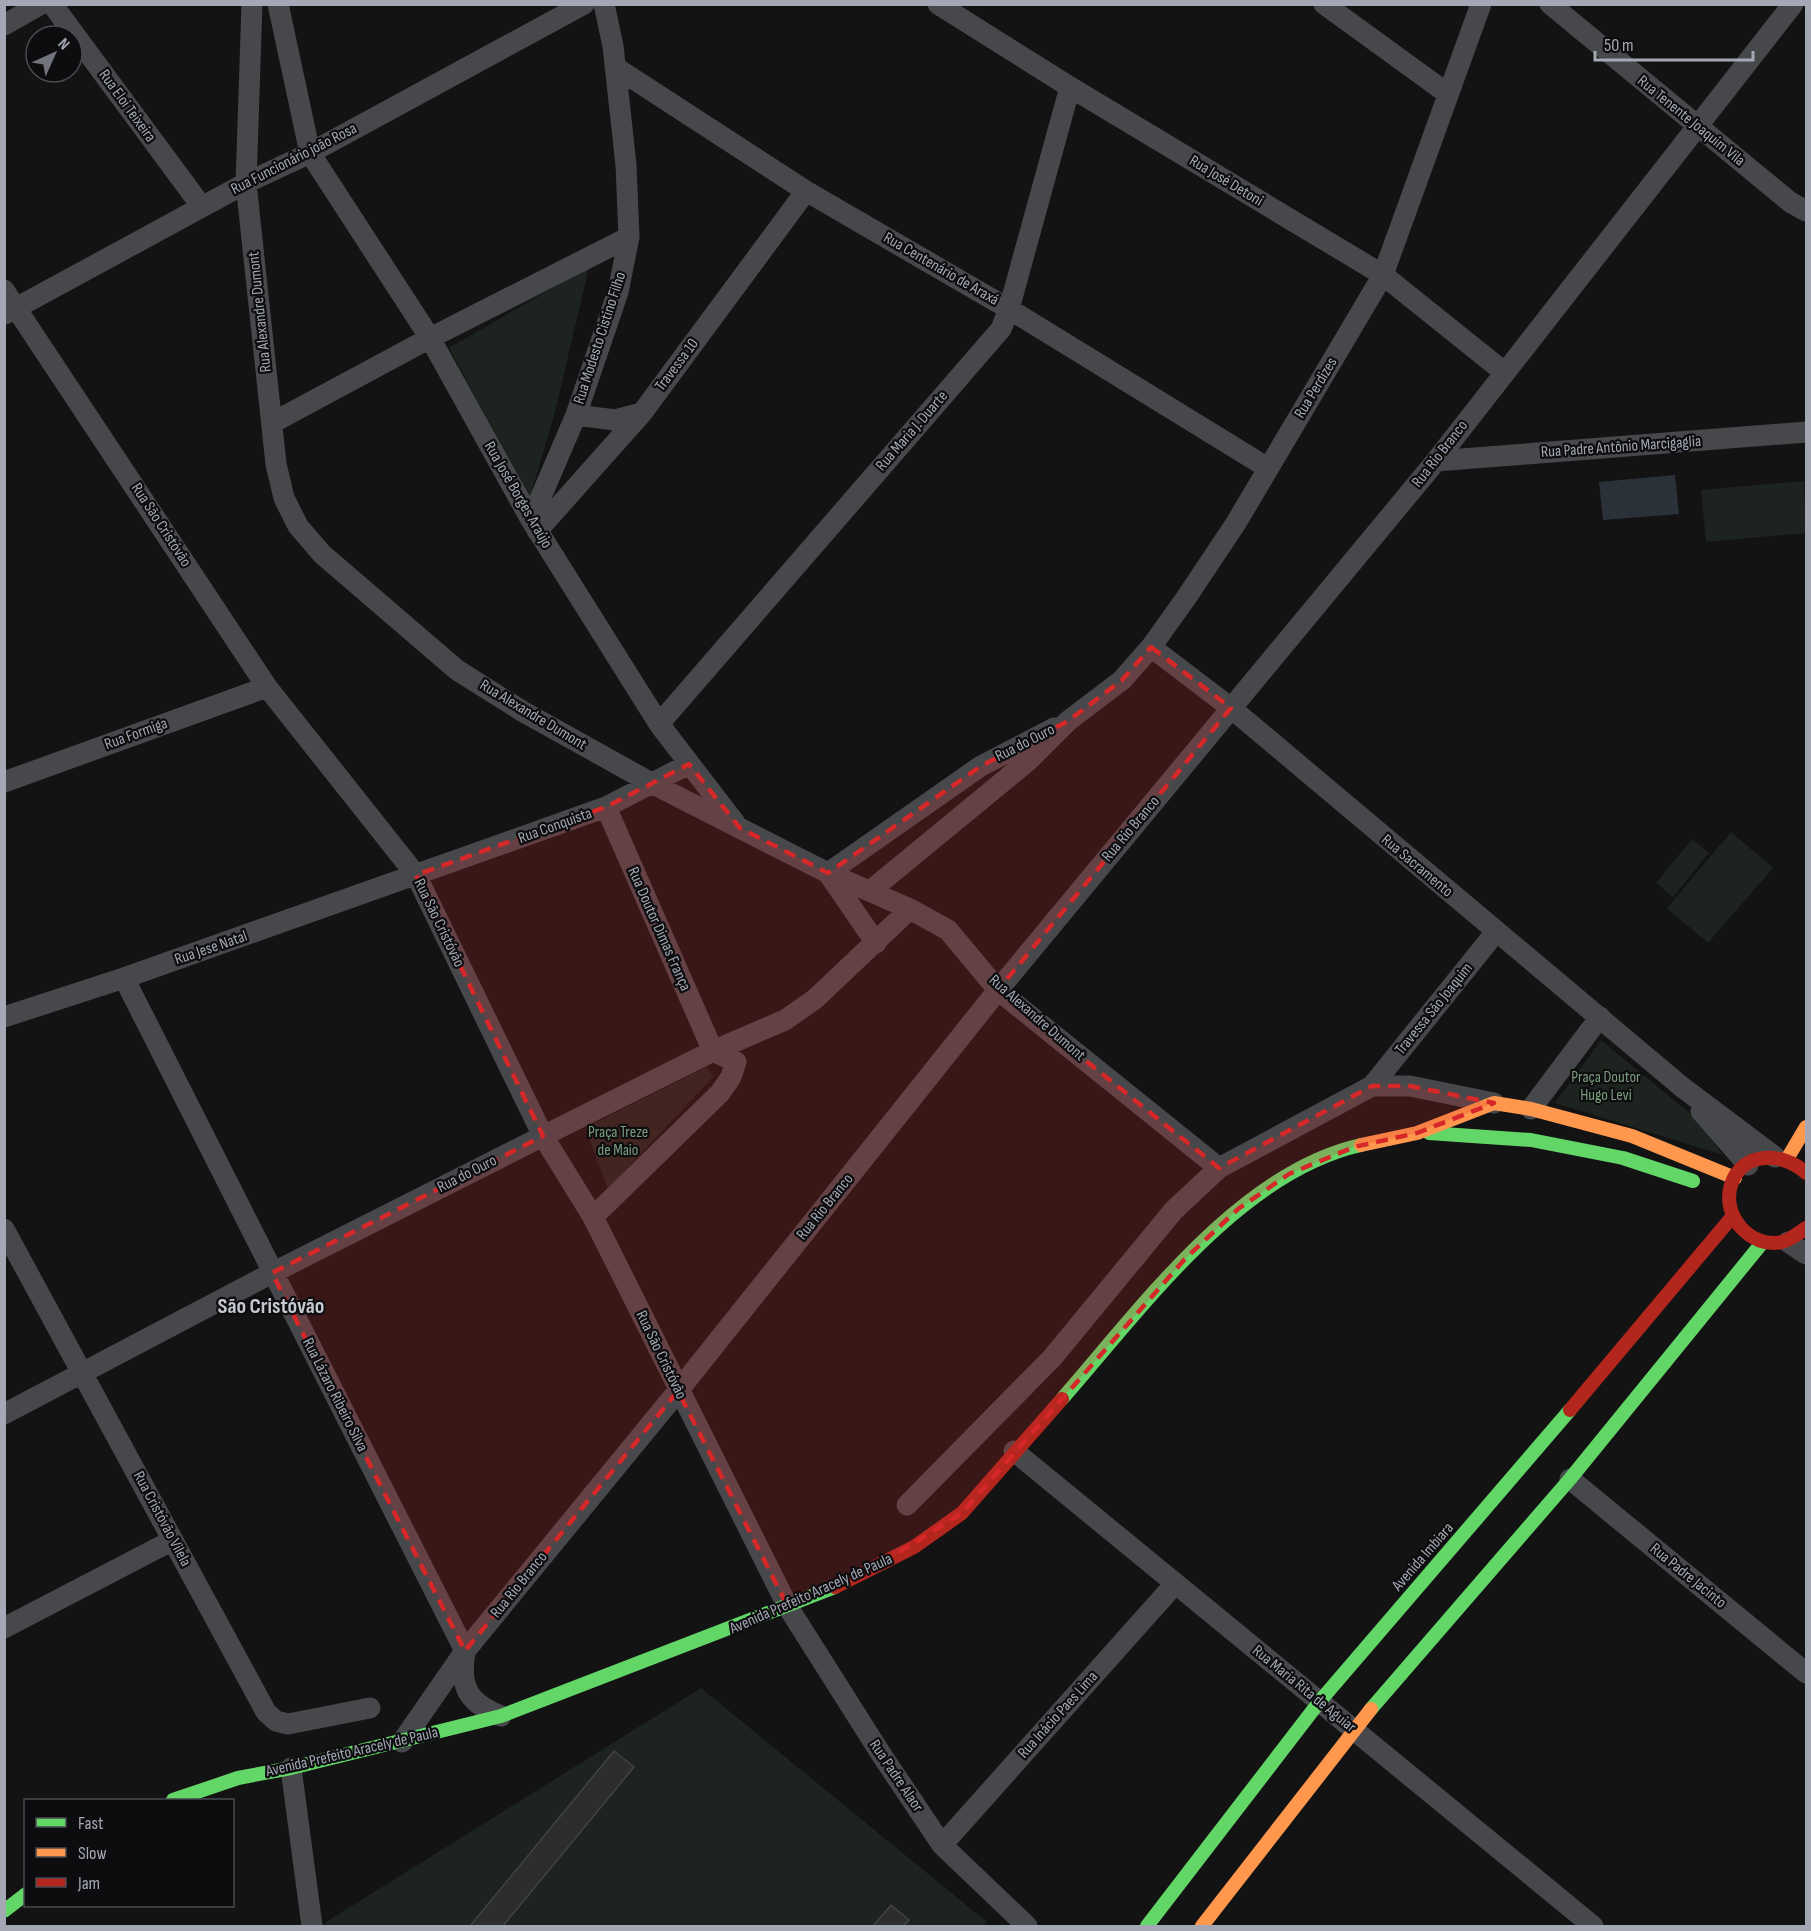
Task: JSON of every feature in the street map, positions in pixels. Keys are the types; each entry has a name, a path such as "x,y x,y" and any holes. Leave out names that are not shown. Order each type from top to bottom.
{"main road":[{"path":"1494,1103 1532,1109 1632,1136 1741,1171"},
{"name":"Avenida Prefeito Aracely de Paula","path":"176,1799 238,1778 402,1742 501,1716 788,1607 866,1573 914,1547 962,1513 1014,1451 1184,1260 1238,1209 1289,1174 1354,1147 1417,1133 1494,1103"},
{"path":"1781,1158 1806,1126"},
{"name":"Avenida Prefeito Aracely de Paula","path":"1417,1133 1531,1140 1623,1158 1719,1189"},
{"path":"1623,1158 1632,1136"},
{"path":"1806,1173 1781,1158 1756,1160 1719,1189 1732,1217 1744,1233 1762,1243 1788,1242 1806,1228"},
{"name":"Avenida Imbiara","path":"1147,1926 1320,1701 1532,1456 1732,1217"},
{"path":"1202,1926 1354,1729 1570,1479 1762,1243"},
{"path":"4,1911 24,1895"}],"street":[{"path":"4,25 41,4"},
{"name":"Rua Eloi Teixeira","path":"52,4 202,207"},
{"name":"Rua Alexandre Dumont","path":"252,4 246,183 272,423 284,498 298,526 322,554 457,670 522,711 653,784 828,873 910,909 948,930 998,990 1220,1168"},
{"path":"278,4 310,153"},
{"name":"Rua Funcionário joão Rosa","path":"9,303 310,153 584,4"},
{"name":"Rua Modesto Cistino Filho","path":"534,526 576,415 618,292 629,237 626,165 615,67 604,4"},
{"name":"Rua José Detoni","path":"938,4 1070,87 1383,275 1504,372"},
{"path":"1324,4 1448,94"},
{"name":"Rua Perdizes","path":"1068,722 1122,680 1151,647 1230,532 1383,275 1481,4"},
{"name":"Rua Tenente Joaquim Vila","path":"1550,4 1697,127 1790,202 1806,211"},
{"name":"Rua Rio Branco","path":"402,1742 465,1651 678,1391 998,990 1436,461 1504,372 1678,155 1697,127 1793,4"},
{"name":"Rua Centenário de Araxá","path":"615,67 806,191 1010,309 1268,468"},
{"name":"Rua Maria J. Duarte","path":"659,724 1001,329 1010,309 1070,87"},
{"name":"Rua José Borges Araújo","path":"310,153 430,338 534,526 659,724 740,828"},
{"name":"Travessa 10","path":"534,526 642,413 806,191"},
{"path":"272,423 430,338 629,237"},
{"name":"Rua São Cristóvão","path":"9,303 267,687 416,875 543,1136 593,1217 788,1607"},
{"path":"576,415 615,420 642,413"},
{"name":"Rua Padre Antônio Marcigaglia","path":"1436,461 1806,432"},
{"name":"Rua Sacramento","path":"1151,647 1231,708 1682,1088"},
{"name":"Rua Formiga","path":"4,782 267,687"},
{"name":"Rua do Ouro","path":"828,873 981,765 1068,722"},
{"name":"Rua do Ouro","path":"870,891 1028,761 1068,722"},
{"name":"Rua Conquista","path":"416,875 606,807 689,764"},
{"name":"Rua Doutor Dimas França","path":"606,807 713,1051"},
{"path":"828,873 876,943"},
{"name":"Rua Jese Natal","path":"4,1017 124,978 416,875"},
{"name":"Rua do Ouro","path":"4,1414 272,1273 543,1136 713,1051 785,1020 815,999 910,909"},
{"name":"Travessa São Joaquim","path":"1372,1086 1496,933"},
{"name":"Rua Lázaro Ribeiro Silva","path":"124,978 465,1651"},
{"path":"1532,1109 1600,1017"},
{"path":"593,1217 720,1093 731,1077 736,1062 713,1051"},
{"path":"908,1505 1052,1358 1173,1210 1220,1168 1372,1086 1410,1086 1494,1103"},
{"path":"1682,1088 1781,1158"},
{"path":"1682,1088 1726,1143 1741,1171"},
{"name":"Rua Cristóvão Vilela","path":"4,1229 258,1699 276,1721 288,1724 370,1708"},
{"path":"1788,1242 1806,1254"},
{"name":"Rua Maria Rita de Aguiar","path":"1014,1451 1174,1585 1320,1701 1593,1926"},
{"name":"Rua Padre Jacinto","path":"1570,1479 1806,1673"},
{"path":"4,1628 173,1540"},
{"name":"Rua Inácio Paes Lima","path":"942,1845 1174,1585"},
{"name":"Rua Padre Alaor","path":"788,1607 880,1754 942,1845 1027,1926"},
{"path":"465,1651 461,1675 470,1696 483,1709 501,1716"},
{"path":"291,1768 312,1926"},
{"path":"4,1920 12,1926"}],"highlighted area":[{"path":"1151,647 1231,708 998,990 1219,1168 1372,1086 1410,1086 1494,1103 1417,1133 1354,1147 1289,1174 1238,1209 1184,1260 962,1513 866,1573 788,1607 678,1391 465,1651 272,1273 543,1136 416,875 606,807 689,764 740,828 828,873 981,766 1068,721 1122,680"}],"green space":[{"path":"589,267 555,412 530,497 449,348"},
{"path":"1804,481 1806,533 1706,542 1701,490"},
{"path":"1731,832 1773,868 1708,943 1667,908"},
{"path":"1692,839 1709,853 1673,897 1656,883"},
{"name":"Praça Doutor Hugo Levi","path":"1601,1040 1698,1120 1723,1155 1555,1103"},
{"name":"Praça Treze de Maio","path":"706,1067 714,1076 608,1189 585,1128"},
{"path":"701,1688 987,1922 983,1926 326,1926 326,1922"}],"shaded area":[{"path":"1675,475 1679,514 1603,520 1599,482"}],"building":[{"path":"614,1751 634,1767 503,1926 470,1926"},
{"path":"891,1905 909,1920 903,1926 873,1926"}],"traffic: fast":[{"path":"1429,1133 1531,1140 1623,1158 1693,1181"},
{"path":"1062,1399 1159,1286 1195,1248 1234,1214 1274,1183 1316,1160 1361,1145"},
{"path":"1371,1709 1570,1479 1762,1243"},
{"path":"1147,1926 1320,1701 1570,1410"},
{"path":"176,1799 238,1778 291,1768 501,1716 835,1587"},
{"path":"4,1911 24,1896"}],"traffic: slow":[{"path":"1361,1145 1417,1133 1494,1103 1531,1109 1632,1136 1735,1178"},
{"path":"1787,1159 1806,1127"},
{"path":"1202,1926 1371,1709"}],"traffic: jam":[{"path":"1806,1173 1797,1166 1776,1158 1754,1160 1744,1165 1736,1174 1729,1197 1735,1219 1742,1228 1760,1241 1782,1242 1806,1228"},
{"path":"1570,1410 1732,1217"},
{"path":"835,1587 914,1547 962,1513 1062,1399"}],"district":[{"name":"São Cristóvão","path":"271,1306"}]}
